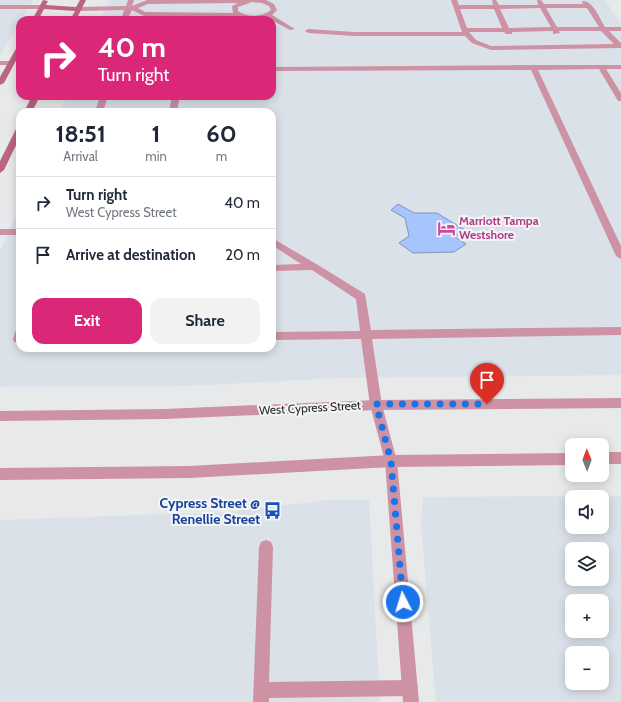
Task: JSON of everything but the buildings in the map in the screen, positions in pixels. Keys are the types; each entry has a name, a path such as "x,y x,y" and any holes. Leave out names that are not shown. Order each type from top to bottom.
{"main road":[{"path":"37,16 46,0"},
{"path":"75,16 83,0"},
{"path":"42,7 79,9"},
{"path":"0,83 16,54"},
{"path":"0,170 16,137"}],"street":[{"path":"1,8 7,0"},
{"path":"126,16 130,8 131,0"},
{"path":"454,0 471,41 491,48 620,46"},
{"path":"493,0 508,33 557,33 539,0"},
{"path":"582,0 589,6 604,30 620,46"},
{"path":"181,16 185,1"},
{"path":"238,15 234,9 239,3 245,1"},
{"path":"79,9 130,8 147,2 263,1 272,5 274,10 263,16"},
{"path":"457,7 589,6"},
{"path":"1,8 42,7"},
{"path":"130,8 144,14 169,16"},
{"path":"210,16 244,16"},
{"path":"276,20 292,29"},
{"path":"308,31 344,33 621,30"},
{"path":"0,63 11,63"},
{"path":"533,67 621,256"},
{"path":"601,67 621,99"},
{"path":"276,69 621,67"},
{"path":"0,232 16,232"},
{"path":"266,547 261,696 411,695 391,461 376,404 361,297 276,243"},
{"path":"276,268 315,267"},
{"path":"276,336 621,331"},
{"name":"West Cypress Street","path":"0,416 165,414 376,404 621,403"},
{"path":"609,458 621,458"},
{"path":"0,474 189,472 391,461 565,459"}],"shaded area":[{"path":"0,0 33,0 24,16 16,16 16,29 0,56"},
{"name":"Marriott Tampa Westshore","path":"109,0 605,0 621,24 621,375 341,378 186,386 0,387 0,251 16,214 16,352 276,352 276,108 62,108 65,100 276,100 276,16 102,16"},
{"path":"565,496 565,534 609,534 609,496 621,496 621,702 436,702 421,525 423,497"},
{"path":"329,500 369,500 380,702 0,702 0,520 228,512"}],"water":[{"path":"398,204 414,213 437,213 465,230 455,237 466,244 454,252 413,253 399,243 409,236 405,218 391,210"}],"place":[{"name":"Marriott Tampa Westshore","path":"446,228"},
{"name":"Cypress Street @ Renellie Street","path":"273,511"}],"route":[{"path":"403,602 391,461 376,404 487,404"}]}
